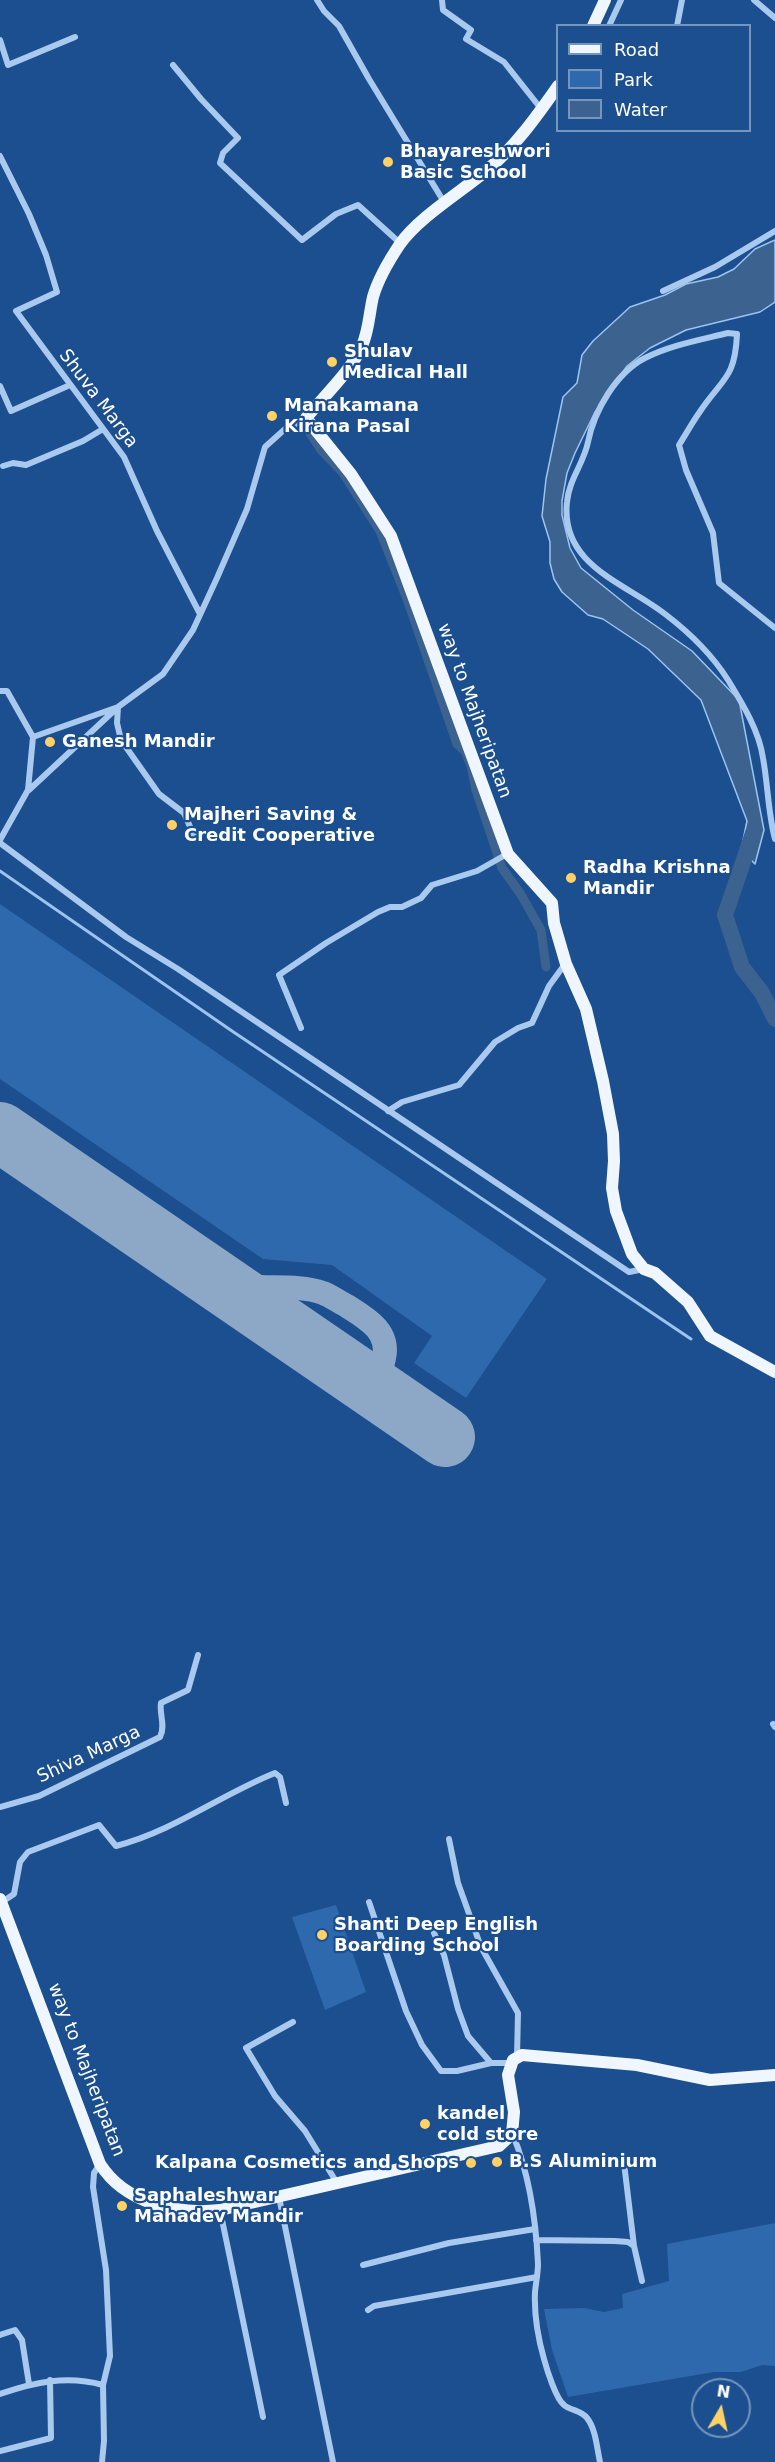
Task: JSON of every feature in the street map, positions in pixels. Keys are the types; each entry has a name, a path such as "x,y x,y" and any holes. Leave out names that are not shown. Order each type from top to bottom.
{"main road":[{"path":"594,24 605,0"},
{"path":"306,418 351,367 370,324 374,297 381,278 401,243 424,219 490,168 542,110 556,89"},
{"name":"way to Majheripatan","path":"306,418 351,474 390,536 508,854 552,903 554,923 566,964 586,1009 603,1081 613,1134 612,1188 616,1211 632,1254 644,1269 655,1273 688,1302 710,1336 775,1372"},
{"name":"way to Majheripatan","path":"1,1900 100,2164 125,2189 155,2206 200,2212 220,2210 499,2146 512,2134"},
{"path":"512,2134 514,2112 508,2075 514,2060 531,2055 566,2060 600,2060 710,2080 775,2075"}],"street":[{"path":"317,0 339,26 445,204"},
{"path":"442,0 443,10 471,30 466,39 504,62 542,110"},
{"path":"610,24 621,0"},
{"path":"677,24 682,0"},
{"path":"754,0 775,18"},
{"path":"0,40 8,64 75,37"},
{"path":"173,65 238,138 223,153 220,163 302,240 336,214 358,205 401,243"},
{"name":"Shuva Marga","path":"0,156 29,214 46,255 57,292 16,311 124,457 157,531 200,614"},
{"path":"663,291 715,267 775,231"},
{"path":"775,628 719,583 713,533 686,470 679,445 700,411 727,379 736,357 737,334 728,333 674,347 643,359 619,380 597,416 587,449 573,475 567,502 567,530 579,552 607,578 664,613 705,647 727,679 751,720 763,756 775,839"},
{"path":"0,386 11,411 70,385"},
{"path":"306,418 285,429 266,447 247,509 194,630 163,674 118,707 28,790 0,842 126,937 178,969 629,1272 644,1269"},
{"path":"3,466 13,463 26,465 83,441 103,429"},
{"path":"0,691 7,691 33,737 28,790"},
{"path":"33,737 118,707"},
{"path":"118,707 117,723 122,740 159,794 184,813 195,838"},
{"path":"301,1028 279,975 378,912 390,907 402,907 421,898 432,885 477,871 508,854"},
{"path":"388,1111 402,1102 459,1085 495,1042 518,1028 532,1023 549,986 566,964"},
{"name":"Shiva Marga","path":"0,1806 39,1796 160,1737 163,1731 161,1703 188,1690 198,1655"},
{"path":"1,1900 14,1894 20,1862 28,1852 99,1825 116,1846 142,1839 218,1802 244,1785 275,1773 280,1777 286,1803"},
{"path":"369,1902 406,2011 422,2045 441,2071 457,2071 514,2060 518,2013 481,1947 458,1882 449,1839"},
{"path":"434,1933 444,1955 458,2010 468,2036 492,2063"},
{"path":"292,2022 246,2048 275,2096 305,2132 337,2183"},
{"path":"512,2134 524,2166 536,2229 537,2328 545,2360 560,2401 566,2407 578,2410 591,2425 600,2462"},
{"path":"624,2163 634,2246 642,2281"},
{"path":"100,2164 94,2173 93,2187 106,2270 110,2356 103,2385 102,2462"},
{"path":"279,2197 333,2462"},
{"path":"220,2210 263,2418"},
{"path":"363,2265 449,2243 536,2229"},
{"path":"536,2240 615,2241 628,2242 634,2246"},
{"path":"368,2310 374,2306 537,2277"},
{"path":"0,2335 15,2330 22,2340 29,2384"},
{"path":"0,2394 29,2384 50,2380 84,2380 103,2385"},
{"path":"0,2451 51,2438 50,2380"}],"green space":[{"path":"0,904 547,1279 466,1398 414,1363 432,1336 332,1265 263,1259 0,1079"},
{"path":"336,1905 366,1992 325,2010 292,1917"},
{"path":"775,2223 775,2366 762,2365 741,2372 714,2372 568,2397 552,2350 544,2309 584,2308 604,2312 623,2308 622,2294 669,2281 667,2244"}],"water":[{"path":"775,240 775,302 760,312 686,330 650,348 627,366 595,412 575,453 567,473 562,501 562,515 570,548 581,568 633,610 692,651 739,700 764,830 755,864 741,850 747,821 701,700 648,649 603,619 588,615 562,592 554,579 550,563 550,542 542,516 546,479 563,397 577,383 582,355 593,341 630,307 665,295 686,284 718,277 734,269 755,249"}],"waterway":[{"path":"304,424 321,450 343,473 380,531 407,599 457,744 465,751 471,766 476,790 502,868 520,893 541,930 546,967"},
{"path":"753,833 725,915 742,967 762,993 775,1019"},
{"path":"0,871 232,1031 691,1339"}],"taxiway":[{"path":"202,1270 231,1284 301,1288 329,1296 362,1315 375,1326 385,1349 382,1366 378,1373 365,1382 352,1386 341,1385 325,1373 297,1336"}],"runway":[{"path":"0,1132 445,1437"}],"place":[{"name":"Bhayareshwori Basic School","path":"388,162"},
{"name":"Shulav Medical Hall","path":"332,362"},
{"name":"Manakamana Kirana Pasal","path":"272,416"},
{"name":"Ganesh Mandir","path":"50,742"},
{"name":"Majheri Saving & Credit Cooperative","path":"172,825"},
{"name":"Radha Krishna Mandir","path":"571,878"},
{"name":"Shanti Deep English Boarding School","path":"322,1935"},
{"name":"kandel cold store","path":"425,2124"},
{"name":"B.S Aluminium","path":"497,2162"},
{"name":"Kalpana Cosmetics and Shops","path":"471,2163"},
{"name":"Saphaleshwar Mahadev Mandir","path":"122,2206"}]}
